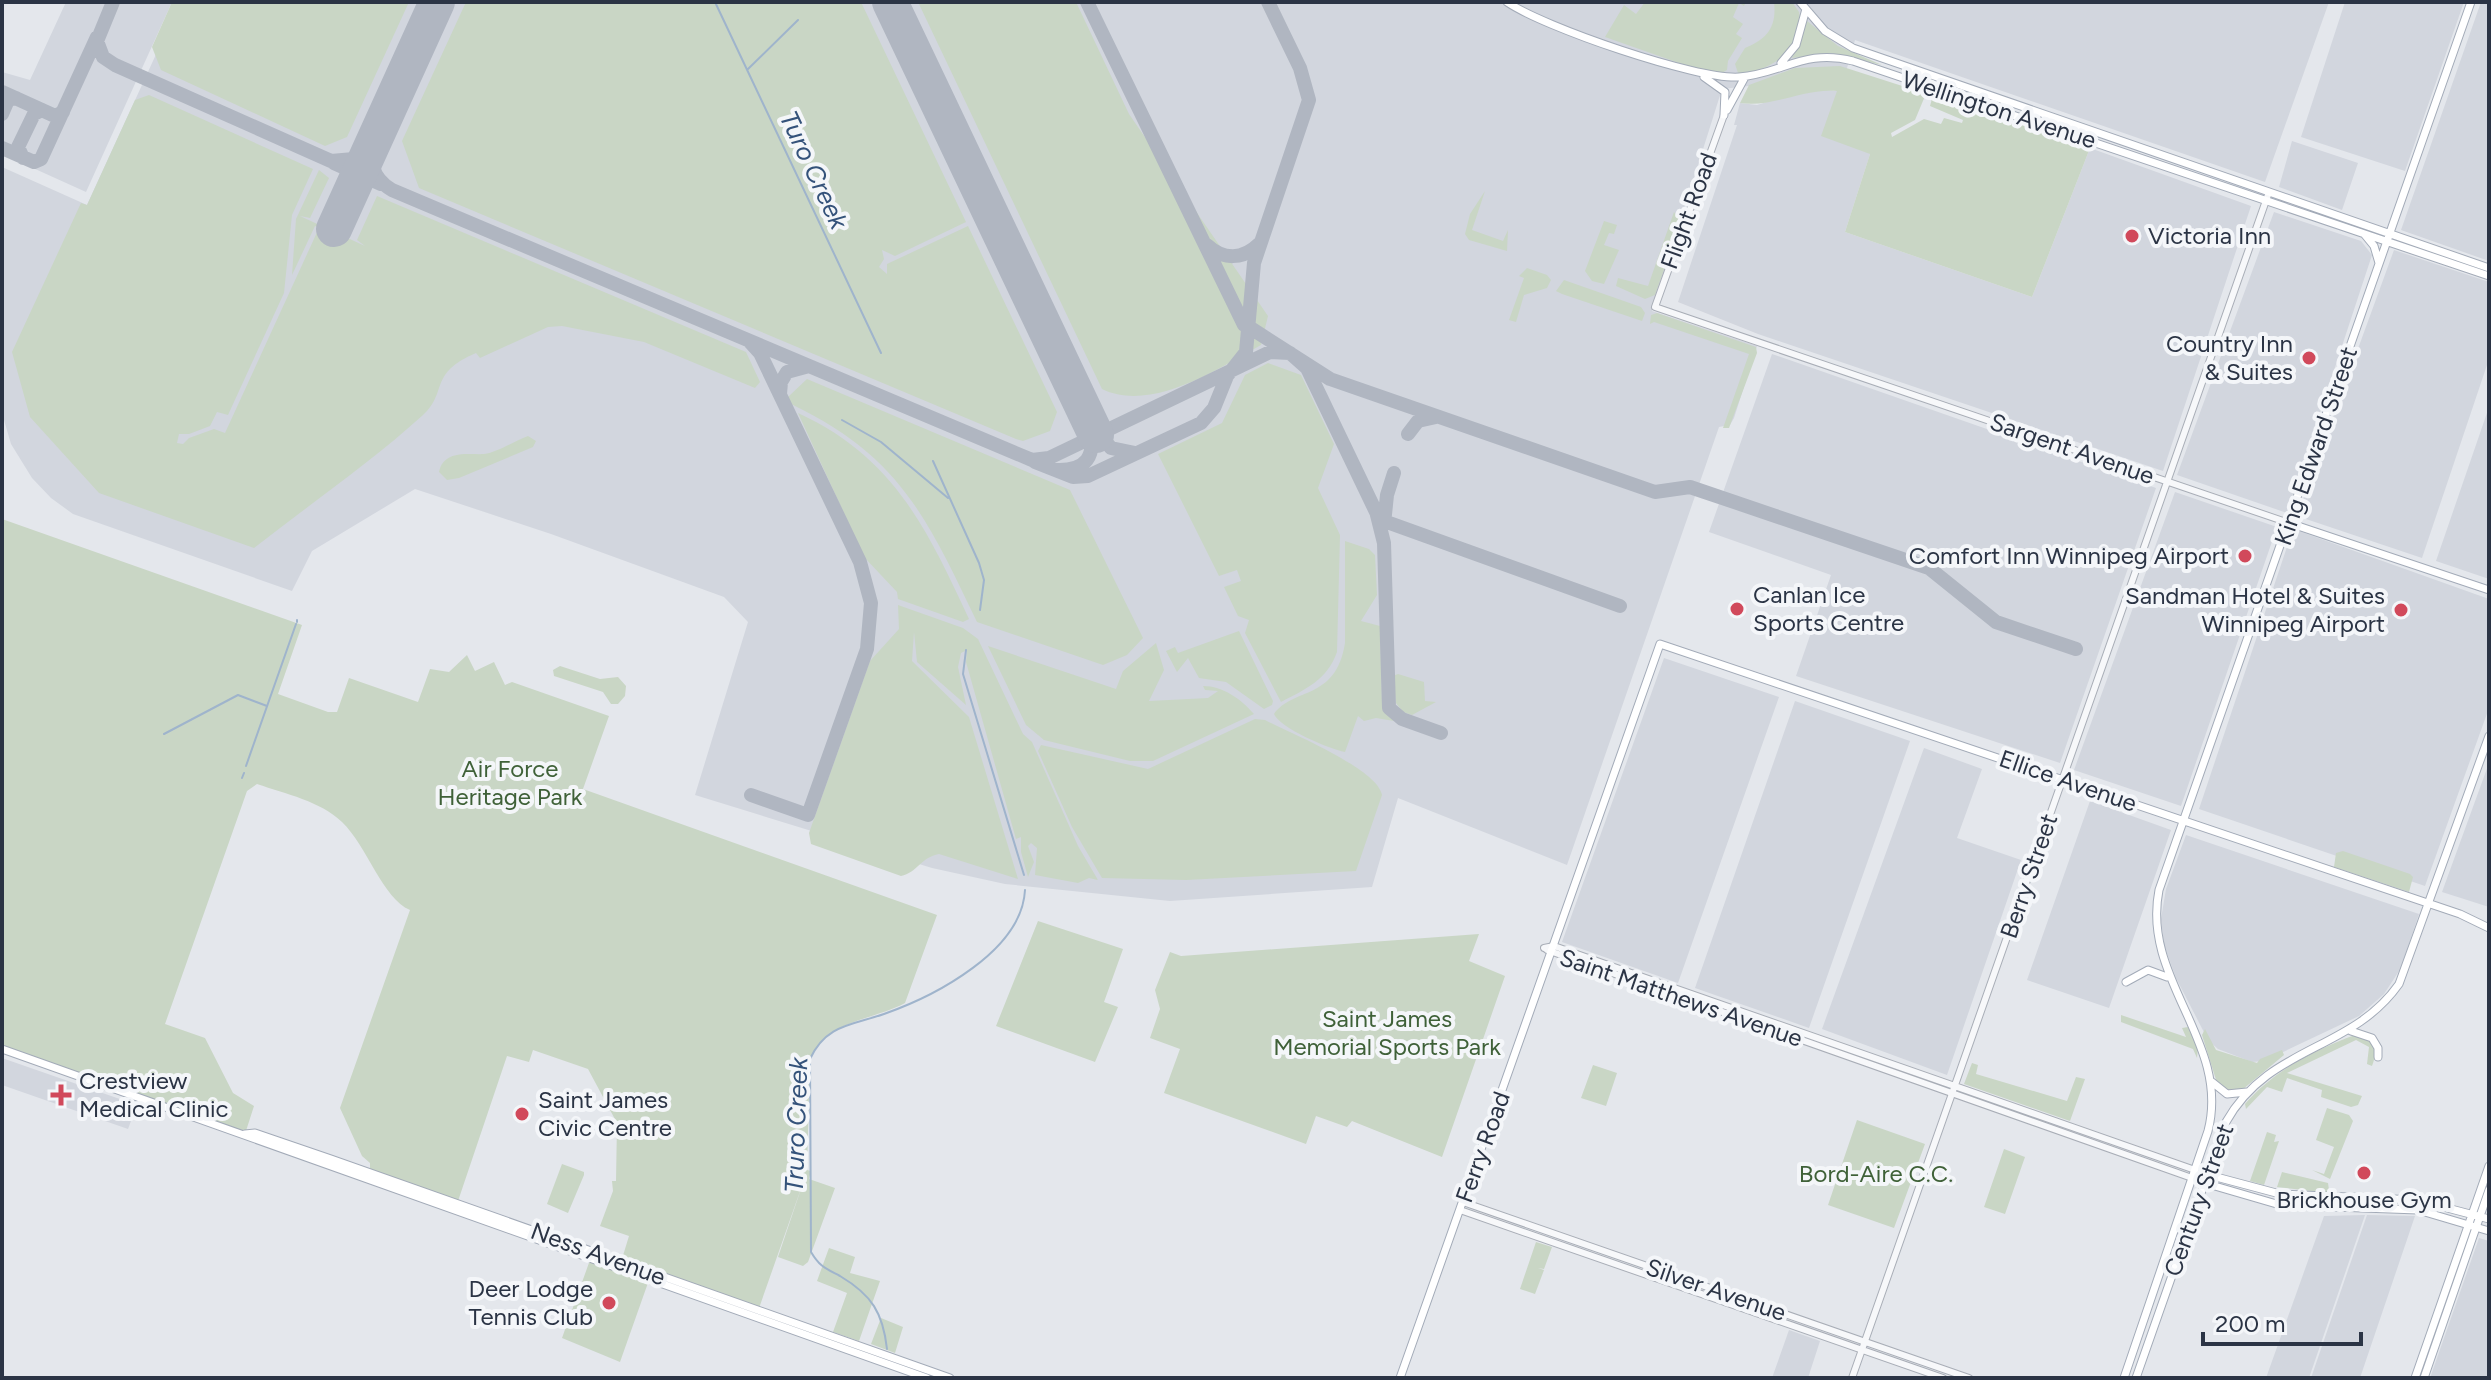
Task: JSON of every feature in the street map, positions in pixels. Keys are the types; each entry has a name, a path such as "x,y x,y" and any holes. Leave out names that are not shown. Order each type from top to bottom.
{"main road":[{"name":"Wellington Avenue","path":"1507,2 1548,25 1698,73 1745,77 1811,57 1846,59 2191,170 2440,256 2489,276"},
{"name":"King Edward Street","path":"2169,978 2157,935 2159,890 2471,2"},
{"name":"Wellington Avenue","path":"1803,6 1825,31 1853,48 2101,140"},
{"path":"1776,67 1796,45 1803,6"},
{"path":"1698,73 1725,92 1724,115"},
{"path":"1724,115 1745,77"},
{"name":"Wellington Avenue","path":"2267,196 2360,233 2389,238"},
{"path":"2360,233 2374,246 2379,266"},
{"name":"Wellington Avenue","path":"2440,256 2489,268"},
{"name":"Sargent Avenue","path":"2289,523 2489,590"},
{"name":"Ellice Avenue","path":"1660,644 2475,919 2489,928"},
{"name":"Ferry Road","path":"1400,1378 1660,644"},
{"name":"Century Street","path":"2136,1378 2223,1129 2247,1092 2276,1067 2349,1031 2376,1011 2399,984 2489,736"},
{"name":"Ellice Avenue","path":"2475,919 2489,919"},
{"path":"2126,982 2148,970 2169,978"},
{"name":"Century Street","path":"2124,1378 2211,1122 2211,1080 2194,1027 2169,978"},
{"path":"2349,1031 2372,1038 2378,1048 2378,1057"},
{"name":"Ness Avenue","path":"2,1049 927,1378"},
{"path":"2211,1080 2227,1094 2247,1092"},
{"name":"Ness Avenue","path":"245,1134 255,1133 315,1153 950,1378"},
{"path":"2424,1378 2489,1166"},
{"name":"Saint Matthews Avenue","path":"2194,1174 2280,1205 2418,1210 2489,1231"},
{"name":"Saint Matthews Avenue","path":"2205,1178 2280,1194 2417,1200 2489,1219"},
{"path":"2476,1215 2489,1190"},
{"path":"2415,1378 2473,1225"}],"street":[{"name":"Flight Road","path":"1655,307 1724,115"},
{"name":"Berry Street","path":"1852,1378 2267,196"},
{"name":"Sargent Avenue","path":"1655,307 2289,523"},
{"name":"Saint Matthews Avenue","path":"1553,949 2194,1174"},
{"name":"Silver Avenue","path":"1462,1206 1969,1378"},
{"name":"Silver Avenue","path":"1462,1206 1943,1378"}],"shaded area":[{"path":"66,2 172,2 86,192 2,154 2,72 30,80"},
{"path":"180,2 2329,2 2265,182 1855,40 1845,75 1722,89 1652,311 1757,346 1734,418 1730,425 1719,427 1567,865 1398,798 1372,887 1170,901 1005,884 932,868 695,795 748,622 724,597 551,534 415,489 312,551 292,591 73,514 51,498 32,478 11,444 2,413 2,167 87,205"},
{"path":"2345,2 2464,2 2405,171 2301,137"},
{"path":"2481,2 2489,2 2489,261 2401,230"},
{"path":"1837,91 1870,154 1845,232 2032,297 2090,148 2251,206 2163,471 1758,334 1678,302 1737,125 1734,125 1740,103 1757,105 1799,92"},
{"path":"2292,141 2358,163 2342,210 2279,187"},
{"path":"2274,212 2361,241 2372,255 2287,513 2177,475"},
{"path":"2394,250 2489,282 2489,359 2422,558 2297,516"},
{"path":"1772,354 2156,488 2060,763 1796,676 1831,575 1709,532"},
{"path":"2489,407 2489,579 2436,561"},
{"path":"2175,492 2277,527 2181,806 2074,770"},
{"path":"2293,529 2489,599 2489,708 2425,886 2199,809"},
{"path":"1664,658 1779,697 1678,983 1562,942"},
{"path":"1795,701 1910,741 1809,1028 1695,988"},
{"path":"1924,748 1982,769 1957,838 2021,860 1947,1075 1822,1029"},
{"path":"2489,763 2489,907 2442,892"},
{"path":"2090,801 2171,830 2109,1008 2027,980"},
{"path":"2186,835 2419,914 2401,968 2384,994 2359,1016 2264,1061 2252,1062 2218,1049 2208,1040 2176,978 2164,945 2161,919 2166,889"},
{"path":"2,1058 137,1105 128,1129 2,1085"},
{"path":"2365,1215 2309,1378 2266,1378 2324,1216"},
{"path":"2367,1215 2415,1216 2360,1378 2311,1378"},
{"path":"2479,1238 2489,1241 2489,1378 2430,1378"},
{"path":"1789,1330 1820,1341 1808,1378 1772,1378"}],"green space":[{"path":"172,2 409,2 347,137 325,146 161,70 152,47"},
{"path":"466,2 861,2 966,222 895,256 882,250 884,259 879,267 887,274 887,264 968,226 1057,412 1050,431 1023,441 1016,439 419,188 402,141"},
{"path":"918,2 1076,2 1129,114 1268,316 1261,345 1205,376 1163,392 1141,396 1121,395 1102,389"},
{"path":"1645,2 1746,2 1744,6 1739,3 1733,17 1743,24 1736,34 1742,38 1728,61 1727,70 1722,73 1696,69 1605,37 1624,5 1636,14"},
{"path":"1774,2 1792,2 1799,12 1797,36 1783,56 1773,63 1762,69 1738,73 1735,64 1745,48 1769,31 1774,18"},
{"path":"1807,21 1838,46 1882,65 1830,53 1792,58"},
{"path":"1840,66 1921,92 1925,96 1915,120 1891,133 1892,137 1924,119 1941,124 1944,118 1962,123 1963,120 1930,106 1933,95 2090,148 2032,297 1845,232 1870,154 1821,136 1837,91 1812,92 1764,103 1740,103 1749,85 1795,68"},
{"path":"149,95 313,169 292,215 284,293 228,415 217,412 210,426 189,434 179,434 177,443 183,444 189,438 214,429 225,433 319,228 315,226 292,275 296,219 319,170 329,178 310,218 300,216 365,246 357,240 377,196 746,352 760,382 755,388 644,342 562,326 548,327 480,358 476,353 451,368 423,415 361,467 254,548 99,493 30,417 12,352 81,203 87,205 135,100"},
{"path":"1485,191 1472,230 1503,241 1508,230 1507,251 1469,240 1465,234 1470,214"},
{"path":"1674,212 1681,222 1655,295 1645,299 1616,286 1618,278 1648,286"},
{"path":"1604,221 1617,225 1604,245 1619,250 1604,284 1592,281 1585,271"},
{"path":"1527,268 1547,275 1551,280 1547,288 1524,295 1516,322 1509,320 1524,278 1519,276"},
{"path":"1564,280 1641,307 1645,313 1642,321 1556,291"},
{"path":"1657,313 1756,347 1757,353 1729,428 1723,428 1749,354 1654,322 1650,324 1651,315"},
{"path":"1268,363 1301,375 1334,444 1318,488 1340,535 1337,652 1321,677 1281,702 1245,633 1249,620 1238,616 1224,587 1241,581 1237,570 1219,576 1158,454 1222,423 1245,375"},
{"path":"807,379 1070,490 1143,638 1127,655 1103,665 977,622 925,521 885,468 859,445 791,404 788,397"},
{"path":"798,413 859,451 904,499 938,555 969,619 963,622 898,599 897,592 864,557"},
{"path":"528,436 536,441 533,447 459,478 447,480 439,472 451,456 489,453"},
{"name":"Air Force Heritage Park","path":"2,519 302,625 278,694 328,712 337,712 349,678 418,702 430,669 449,672 467,655 475,671 494,662 505,685 512,682 609,716 583,789 937,915 905,1003 839,1028 818,1046 810,1059 807,1170 811,1171 809,1179 835,1188 808,1262 803,1266 778,1257 804,1180 758,1311 621,1262 629,1236 600,1226 613,1191 612,1181 616,1181 617,1123 588,1069 533,1050 529,1062 507,1056 457,1204 370,1173 370,1163 362,1156 340,1108 410,910 400,904 383,884 342,822 302,799 257,784 247,791 165,1024 205,1038 233,1093 254,1106 245,1134 2,1049"},
{"path":"1345,541 1369,549 1375,555 1377,595 1361,621 1380,626 1382,703 1394,721 1376,718 1364,721 1358,716 1345,752 1295,731 1274,714 1292,700 1324,684 1340,662 1345,643"},
{"path":"898,605 963,628 978,639 1023,734 1032,742 1078,846 1098,880 1089,878 1078,883 1035,875 1037,848 1031,843 1028,846 1034,862 1028,877 1021,852 1021,837 1016,839 966,662 967,650 961,653 958,667 966,705 917,662 914,632 912,661 969,717 1018,879 939,854 901,876 811,844 809,833 870,661 899,629"},
{"path":"1239,631 1273,701 1264,709 1226,682 1199,678 1188,658 1177,672 1166,651 1175,647 1178,653"},
{"path":"1156,643 1164,670 1149,701 1208,698 1218,691 1205,690 1203,686 1231,694 1254,714 1153,761 1130,761 1044,740 1026,725 988,646 1116,689 1123,671"},
{"path":"560,666 600,679 618,677 626,686 625,696 618,704 611,704 603,692 554,676 553,670"},
{"path":"1398,674 1424,682 1425,701 1436,702 1412,715 1403,712 1396,703 1393,676"},
{"path":"1255,719 1265,720 1350,763 1377,785 1382,795 1356,871 1186,880 1102,878 1072,827 1038,751 1041,745 1148,769"},
{"path":"2343,851 2410,874 2413,877 2409,892 2334,867 2336,853"},
{"path":"1038,921 1123,949 1104,1002 1118,1007 1095,1062 996,1026"},
{"name":"Saint James Memorial Sports Park","path":"1479,934 1469,961 1505,976 1442,1157 1352,1121 1347,1127 1316,1116 1306,1144 1164,1093 1180,1049 1150,1038 1160,1009 1155,990 1170,952 1181,956"},
{"path":"2121,1015 2186,1037 2182,1028 2188,1027 2198,1048 2197,1058 2193,1049 2121,1022"},
{"path":"2205,1029 2216,1050 2257,1063 2282,1050 2284,1055 2242,1090 2230,1093 2217,1083 2202,1035"},
{"path":"2355,1035 2366,1038 2373,1045 2375,1054 2372,1066 2367,1064 2369,1047 2356,1040 2287,1073 2362,1096 2358,1105 2351,1107 2321,1097 2322,1090 2287,1078 2282,1092 2267,1087 2246,1109 2245,1104 2256,1092 2281,1072 2324,1047"},
{"path":"1972,1063 1978,1065 1976,1074 2067,1101 2076,1077 2085,1079 2070,1121 1964,1084"},
{"path":"1593,1065 1617,1073 1606,1106 1581,1098"},
{"path":"2327,1108 2349,1115 2353,1121 2330,1179 2312,1170 2324,1174 2334,1147 2316,1140"},
{"name":"Bord-Aire C.C.","path":"1857,1120 1925,1144 1894,1228 1828,1205"},
{"path":"2267,1132 2276,1135 2274,1142 2279,1141 2264,1185 2250,1181"},
{"path":"2004,1149 2025,1157 2005,1214 1984,1207"},
{"path":"562,1164 584,1172 568,1213 547,1204"},
{"path":"2282,1172 2328,1183 2329,1190 2327,1193 2277,1187"},
{"path":"1536,1242 1552,1247 1544,1269 1538,1268 1544,1270 1535,1294 1520,1289"},
{"path":"829,1248 855,1257 850,1273 880,1281 859,1341 833,1332 847,1293 817,1281"},
{"path":"590,1260 649,1280 620,1362 562,1338"},
{"path":"881,1318 903,1327 895,1353 871,1344"}],"waterway":[{"name":"Turo Creek","path":"715,2 881,353"},
{"path":"748,69 798,20"},
{"path":"842,420 881,442 948,498"},
{"name":"Truro Creek","path":"933,461 979,563 984,580 980,610"},
{"path":"246,766 296,624"},
{"name":"Truro Creek","path":"966,650 963,674 1024,875"},
{"path":"164,734 238,695 267,706"},
{"path":"242,778 244,773"},
{"name":"Truro Creek","path":"887,1349 879,1315 868,1298 851,1283 823,1267 811,1252 810,1059 832,1032 927,996 972,968 1009,933 1020,912 1025,890"}],"taxiway":[{"path":"113,2 97,41 103,57 115,65 331,161 354,159 373,140"},
{"path":"1087,2 1244,325"},
{"path":"1035,462 1073,477 1088,476 1201,423 1214,408 1227,376 1246,352 1254,263 1309,100 1300,68 1268,2"},
{"path":"2,148 34,162 41,159 97,37"},
{"path":"2,92 55,116 63,112"},
{"path":"2,114 8,100 16,98"},
{"path":"23,158 18,147 34,114 42,110"},
{"path":"376,137 373,167 379,179 392,190 1032,460 1049,458 1270,352 1290,353 1308,369"},
{"path":"334,163 381,184"},
{"path":"1207,245 1233,256 1246,253 1259,244"},
{"path":"1240,317 1249,327 1330,379 1655,492 1690,487 1929,568 1996,622 2076,649"},
{"path":"750,342 760,353 860,562 871,603 867,649 808,815 751,795"},
{"path":"1057,470 1077,467 1088,458 1092,443 1083,408 1059,360"},
{"path":"1305,364 1377,514 1384,521 1620,606"},
{"path":"780,394 781,382 787,372 809,366"},
{"path":"1408,434 1418,421 1436,417"},
{"path":"1095,429 1111,448 1135,453"},
{"path":"1384,524 1387,495 1394,473"},
{"path":"1377,515 1384,543 1389,708 1402,719 1441,733"}],"runway":[{"path":"334,229 437,2"},
{"path":"890,2 1096,435"}],"place":[{"name":"Victoria Inn","path":"2132,236"},
{"name":"Country Inn & Suites","path":"2309,358"},
{"name":"Comfort Inn Winnipeg Airport","path":"2245,556"},
{"name":"Canlan Ice Sports Centre","path":"1737,609"},
{"name":"Sandman Hotel & Suites Winnipeg Airport","path":"2401,610"},
{"name":"Crestview Medical Clinic","path":"61,1095"},
{"name":"Saint James Civic Centre","path":"522,1114"},
{"name":"Brickhouse Gym","path":"2364,1173"},
{"name":"Deer Lodge Tennis Club","path":"609,1303"}]}
